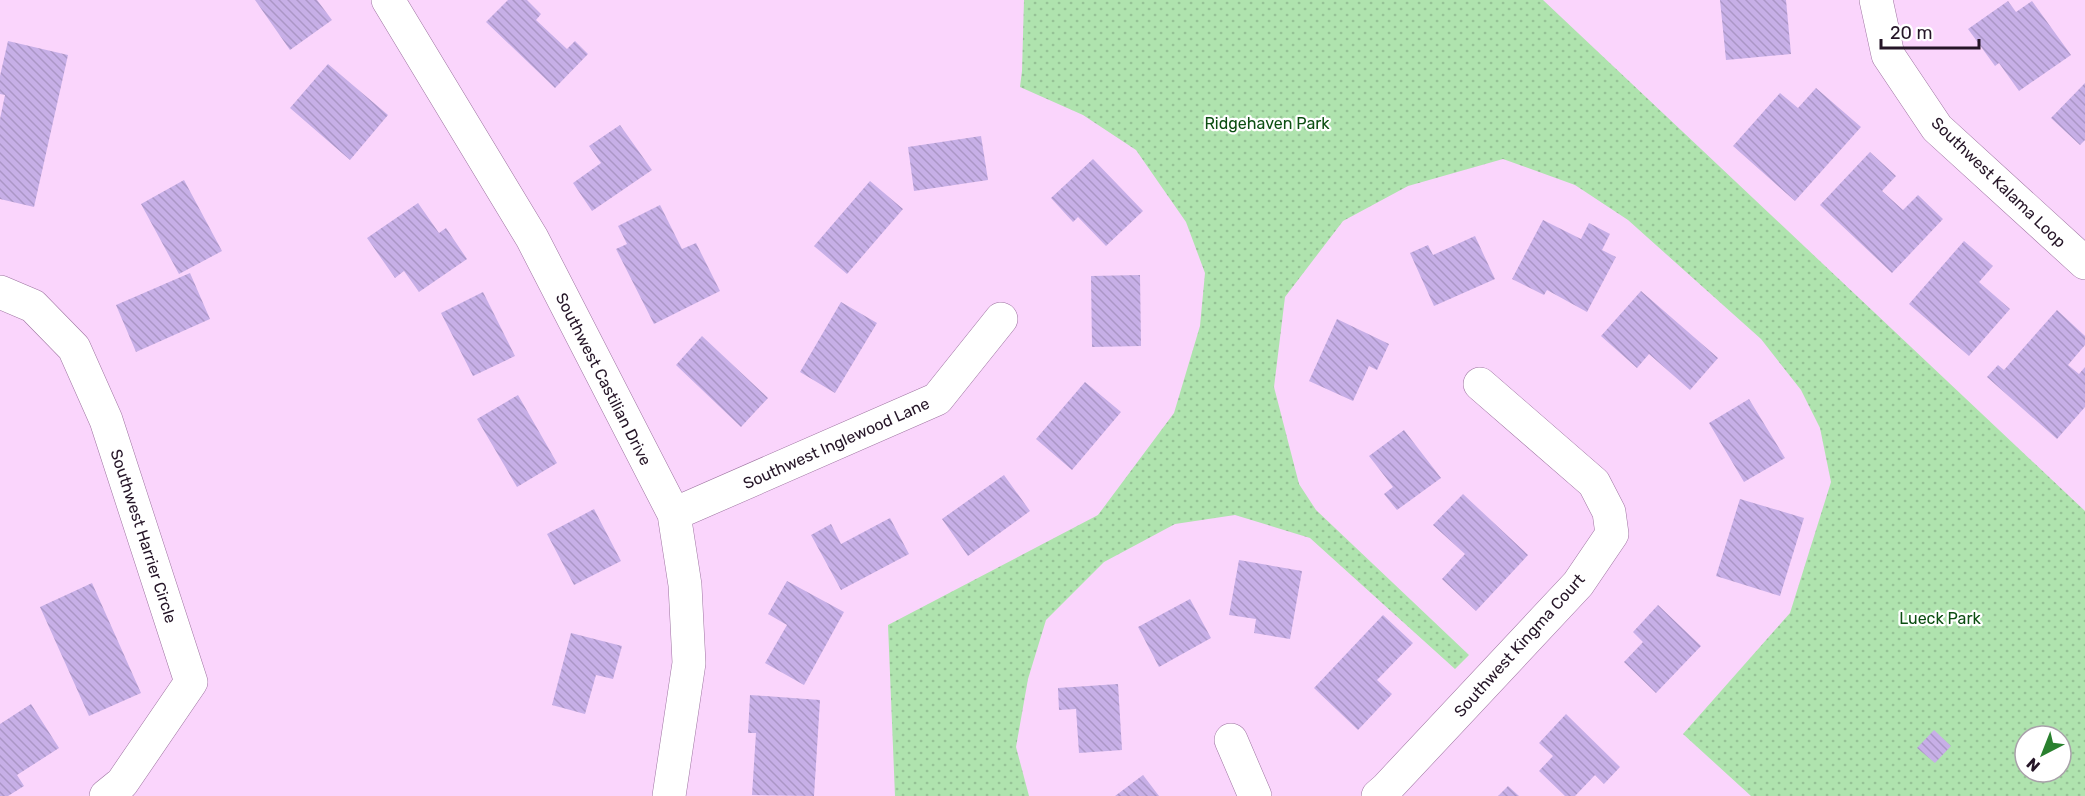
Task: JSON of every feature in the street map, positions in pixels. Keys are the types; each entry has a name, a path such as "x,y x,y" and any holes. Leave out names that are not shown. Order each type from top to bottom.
{"street":[{"name":"Southwest Castilian Drive","path":"388,0 532,238 674,514 685,585 689,663 669,796"},
{"name":"Southwest Kalama Loop","path":"1876,0 1888,55 1937,128 2085,263"},
{"name":"Southwest Harrier Circle","path":"0,292 33,306 74,348 106,420 191,682 122,783 106,796"},
{"name":"Southwest Inglewood Lane","path":"674,514 937,399 1001,319"},
{"name":"Southwest Kingma Court","path":"1378,796 1578,584 1612,534 1609,512 1594,483 1480,384"},
{"path":"1231,741 1255,796"}],"green space":[{"name":"Ridgehaven Park","path":"1024,0 1543,0 2085,511 2085,796 1751,796 1683,734 1790,613 1831,482 1820,428 1801,390 1761,339 1628,220 1575,185 1503,159 1408,186 1343,221 1285,297 1274,387 1299,484 1316,510 1469,655 1455,669 1310,538 1235,515 1175,524 1104,562 1046,620 1028,679 1016,747 1029,796 895,796 888,625 1098,515 1174,413 1200,326 1205,273 1186,222 1136,150 1083,115 1020,87"}],"building":[{"path":"255,0 317,0 332,20 290,50"},
{"path":"508,0 527,0 541,14 536,20 567,49 575,41 588,54 555,88 486,22"},
{"path":"1720,0 1786,0 1791,54 1726,60"},
{"path":"2008,1 2016,12 2032,1 2071,55 2019,91 1999,63 1995,66 1968,29"},
{"path":"8,41 68,55 34,207 0,199 0,119 5,95 0,94 0,76"},
{"path":"328,64 388,115 350,160 290,108"},
{"path":"2085,83 2085,140 2080,145 2051,118"},
{"path":"1816,88 1861,127 1795,201 1733,146 1780,93 1798,108"},
{"path":"620,125 652,170 592,211 573,183 601,163 589,146"},
{"path":"981,136 988,180 914,191 908,147"},
{"path":"1870,152 1896,176 1882,191 1903,210 1918,195 1943,219 1892,273 1820,205"},
{"path":"1093,159 1143,211 1106,246 1078,217 1073,222 1051,198"},
{"path":"184,180 222,251 179,274 141,204"},
{"path":"870,181 903,209 847,274 814,246"},
{"path":"418,203 439,233 446,228 467,259 419,292 404,271 395,278 367,238"},
{"path":"660,205 682,249 696,243 720,291 654,324 616,249 627,244 618,226"},
{"path":"1543,220 1581,239 1589,223 1610,234 1602,250 1616,257 1587,312 1547,290 1544,295 1512,279"},
{"path":"1475,236 1495,279 1434,306 1410,253 1428,245 1433,255"},
{"path":"1964,241 1993,266 1979,282 2010,309 1969,356 1909,304"},
{"path":"190,273 210,319 136,352 116,305"},
{"path":"1140,275 1141,346 1092,347 1091,276"},
{"path":"1641,291 1718,358 1690,390 1649,354 1637,368 1601,336"},
{"path":"483,292 515,356 473,376 441,313"},
{"path":"841,302 877,323 835,393 800,372"},
{"path":"2057,310 2085,336 2085,345 2068,365 2079,374 2085,367 2085,407 2057,439 1987,377 1998,365 2004,370"},
{"path":"1337,319 1389,344 1377,370 1369,366 1353,401 1309,381"},
{"path":"702,336 768,398 741,427 676,365"},
{"path":"1085,382 1121,412 1072,470 1036,439"},
{"path":"518,395 557,463 517,487 477,419"},
{"path":"1749,399 1785,458 1744,482 1709,423"},
{"path":"1404,430 1441,478 1397,510 1384,494 1393,487 1369,456"},
{"path":"1004,475 1030,511 968,556 942,519"},
{"path":"1463,494 1528,555 1476,611 1442,579 1465,554 1433,525"},
{"path":"1740,499 1804,518 1780,596 1716,576"},
{"path":"594,509 621,561 574,585 547,534"},
{"path":"890,518 909,554 841,590 811,535 831,524 841,544"},
{"path":"1239,560 1302,571 1290,639 1254,633 1256,619 1229,615"},
{"path":"787,581 844,612 804,685 765,663 787,625 768,614"},
{"path":"92,583 141,693 89,716 40,607"},
{"path":"1190,599 1211,638 1159,667 1138,627"},
{"path":"1658,605 1701,646 1656,693 1624,662 1643,642 1633,632"},
{"path":"1383,615 1413,643 1377,680 1392,694 1358,730 1314,688"},
{"path":"571,633 622,646 613,679 596,675 585,714 552,705"},
{"path":"1118,684 1122,750 1079,753 1076,709 1059,710 1058,688"},
{"path":"750,695 820,700 814,796 752,795 756,733 748,733"},
{"path":"31,704 59,748 17,775 24,786 8,796 0,796 0,724"},
{"path":"1566,714 1620,767 1604,784 1595,775 1575,796 1565,796 1539,771 1553,756 1539,743"},
{"path":"1934,730 1951,746 1935,763 1917,748"},
{"path":"1143,775 1159,796 1115,796"},
{"path":"1508,786 1519,796 1498,796"}],"park label":[{"name":"Lueck Park","path":"1940,618"}]}
